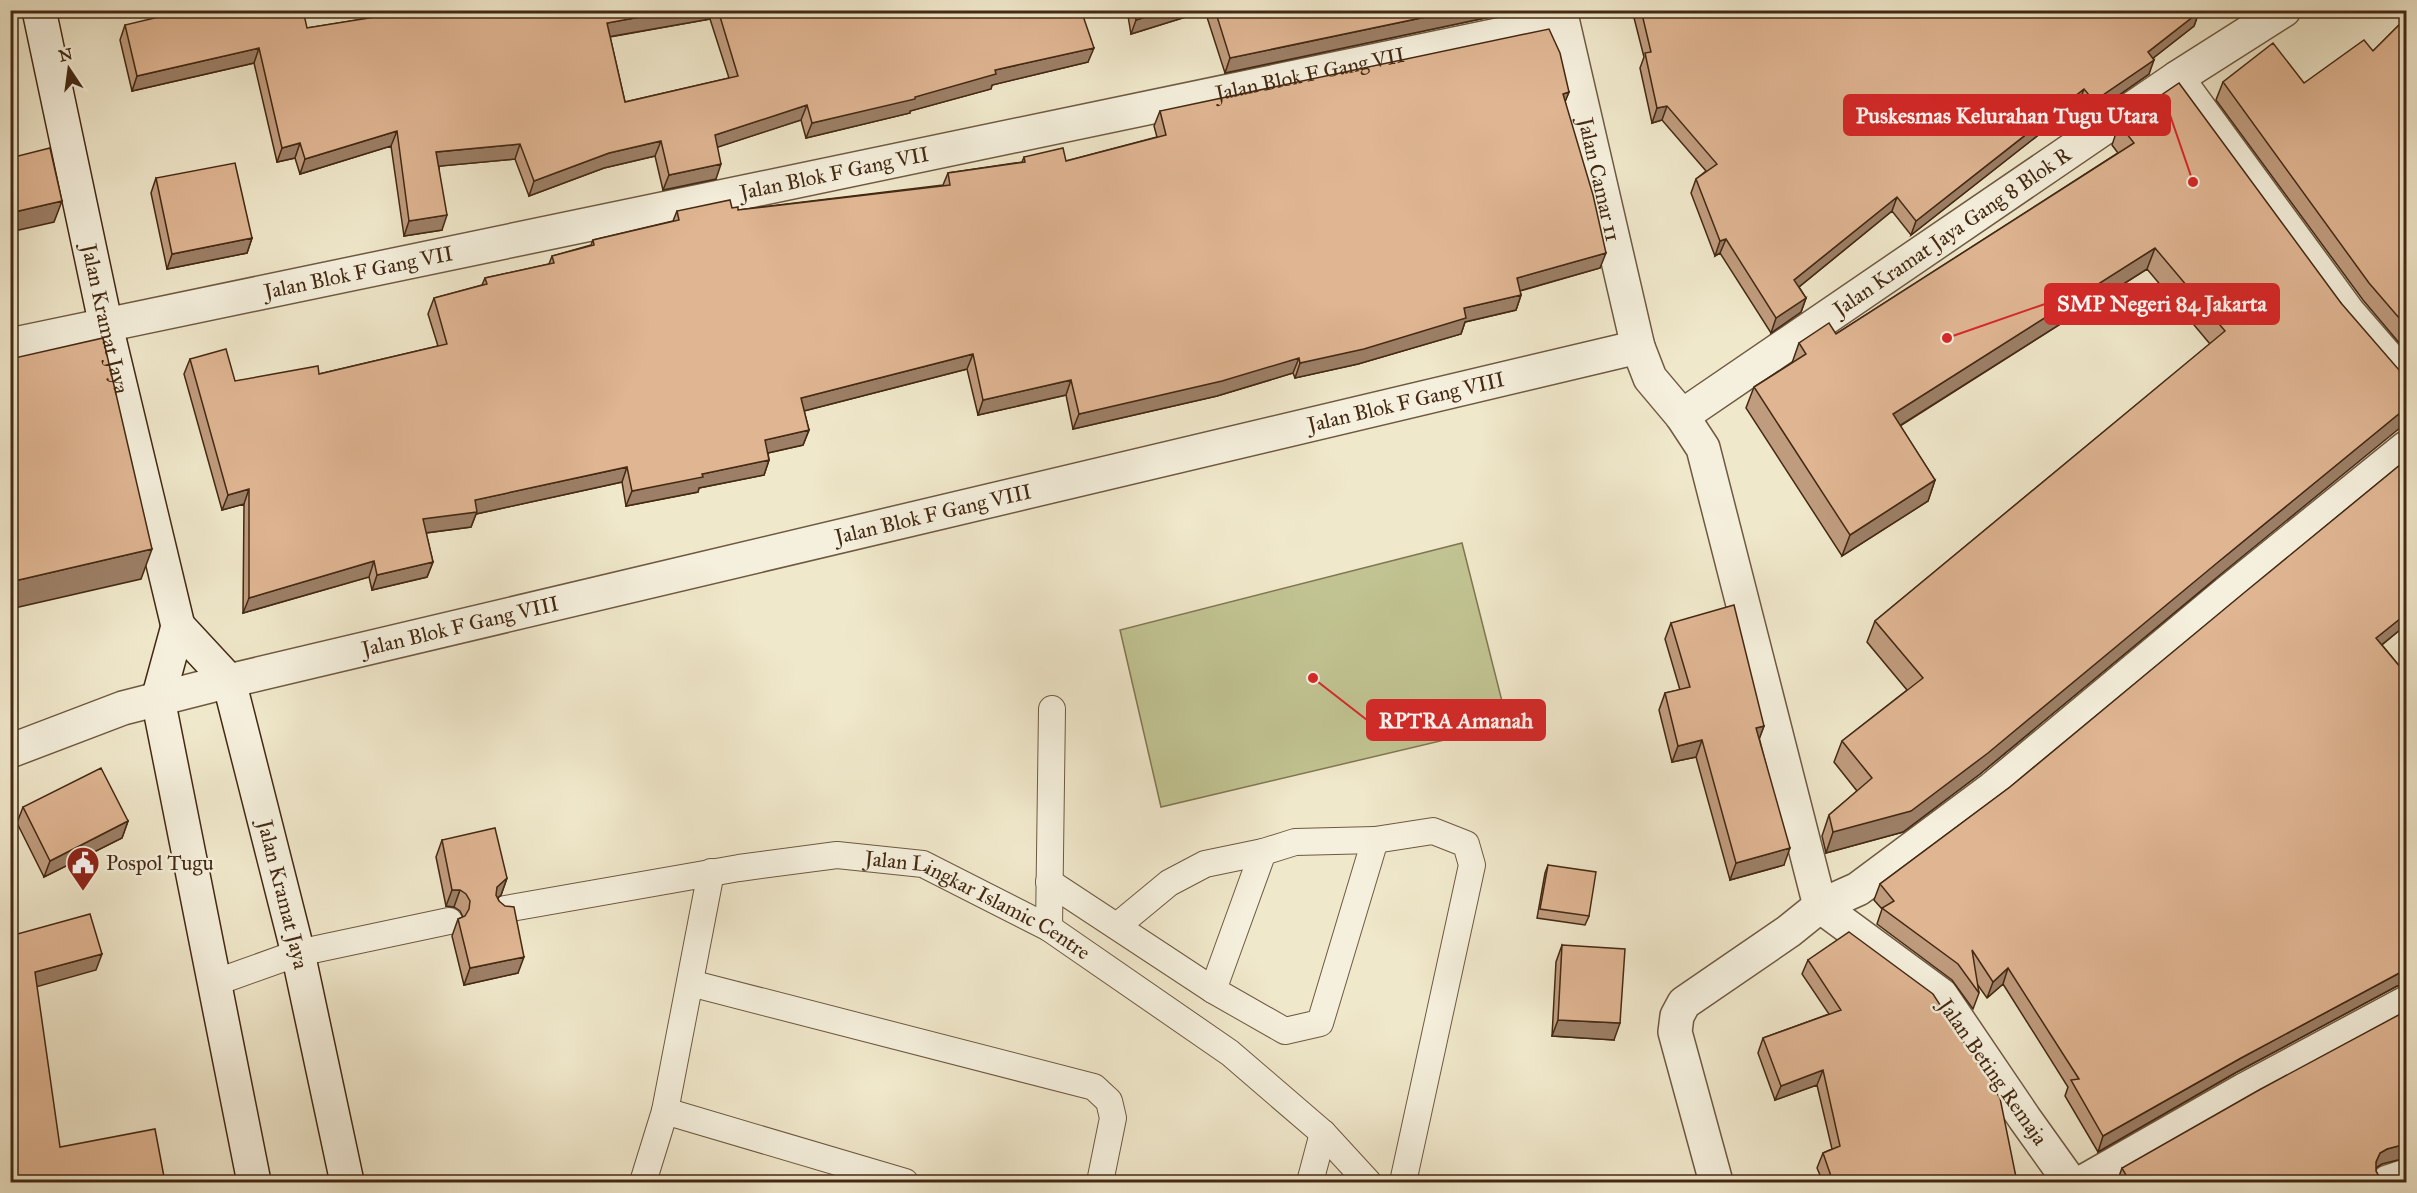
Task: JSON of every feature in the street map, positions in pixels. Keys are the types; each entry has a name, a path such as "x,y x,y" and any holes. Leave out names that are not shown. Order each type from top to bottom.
{"street":[{"name":"Jalan Kramat Jaya","path":"39,10 106,326 178,626 158,699 254,1182"},
{"name":"Jalan Kramat Jaya Gang 8 Blok R","path":"1682,416 2177,78 2284,10"},
{"name":"Jalan Blok F Gang VII","path":"10,345 1531,28 1561,15"},
{"name":"Jalan Camar 11","path":"1561,15 1638,347 1650,378 1682,416 1703,448 1820,906"},
{"path":"2177,78 2348,312 2406,379"},
{"name":"Jalan Blok F Gang VIII","path":"10,751 123,708 229,681 1638,347"},
{"path":"1716,1182 1675,1032 1677,1016 1684,1003 1789,931 1820,906 1858,889 1992,789 2227,593 2406,448"},
{"name":"Jalan Kramat Jaya","path":"178,626 229,681 298,953 347,1182"},
{"name":"Jalan Beting Remaja","path":"1820,906 1941,994 2070,1182"},
{"path":"2083,1182 2244,1090 2406,1004"},
{"path":"2388,1182 2406,1176"}],"lane":[{"path":"1049,928 1052,709"},
{"path":"1117,927 1168,883 1205,864 1263,852 1295,842 1375,840 1433,831 1466,844 1472,865 1403,1182"},
{"path":"1049,882 1213,990 1284,1031 1320,1023 1375,840"},
{"path":"1213,990 1263,852"},
{"name":"Jalan Lingkar Islamic Centre","path":"505,909 711,872 837,855 923,864 1049,928 1230,1053 1323,1133 1368,1182"},
{"path":"643,1182 665,1111 711,872"},
{"path":"214,983 298,953 449,921"},
{"path":"690,983 1094,1087 1109,1101 1113,1118 1100,1182"},
{"path":"665,1111 905,1182"},
{"path":"1310,1182 1323,1133"}],"green space":[{"path":"1462,543 1508,725 1161,807 1120,630"}],"building":[{"path":"188,10 303,10 307,28 419,10 678,10 607,23 625,102 738,76 718,10 1081,10 1094,48 995,70 996,74 915,97 915,99 812,123 807,105 715,135 721,164 669,175 661,141 609,153 534,181 520,144 436,152 447,215 409,221 397,131 305,159 300,143 282,148 259,48 137,76 125,25"},
{"path":"1134,10 1167,10 1136,20"},
{"path":"1215,10 1459,10 1230,58"},
{"path":"1641,10 2198,10 2199,12 2148,52 2154,60 2094,101 2084,89 1916,221 1897,197 1794,280 1806,298 1776,318 1726,239 1720,241 1696,179 1717,164 1667,106 1657,108 1645,53 1651,52"},
{"path":"2406,18 2406,326 2369,283 2223,82 2273,43 2304,83 2364,40 2373,51"},
{"path":"1549,29 1560,53 1569,92 1563,94 1593,195 1606,253 1517,278 1521,295 1464,308 1466,318 1364,349 1300,363 1299,358 1222,381 1079,414 1071,380 983,400 973,354 801,398 809,430 765,440 769,460 702,474 703,477 632,491 627,467 475,500 477,512 423,519 433,562 377,575 374,561 249,598 249,489 228,495 190,359 226,349 235,381 318,366 319,374 447,344 434,298 487,284 485,278 554,263 552,256 594,245 593,240 679,220 677,211 730,200 732,208 738,207 738,210 950,185 948,173 1025,162 1024,157 1063,148 1066,161 1166,135 1160,111"},
{"path":"2179,83 2341,303 2399,370 2406,375 2406,408 1988,753 1911,811 1833,832 1829,815 1872,778 1842,741 1923,678 1875,621 2225,331 2155,248 1893,414 1935,480 1850,535 1754,387 1806,354 1799,343 1829,323 1836,334 2134,143 2119,124"},
{"path":"50,148 62,201 10,213 10,158"},
{"path":"235,163 252,238 172,254 156,178"},
{"path":"103,338 152,549 10,582 10,359"},
{"path":"2406,460 2406,614 2376,638 2406,674 2406,970 2241,1058 2103,1136 2071,1080 2079,1079 2008,968 1993,982 1972,950 1979,993 1958,964 1882,908 1894,901 1880,884 2010,787"},
{"path":"1734,605 1764,726 1756,728 1790,848 1736,863 1702,740 1678,746 1665,693 1690,687 1671,623"},
{"path":"101,768 128,821 50,861 23,807"},
{"path":"495,828 507,878 497,887 496,895 505,906 514,907 524,957 470,968 458,919 465,916 470,901 460,890 452,890 442,840"},
{"path":"1548,865 1596,872 1589,916 1540,909"},
{"path":"90,914 102,954 35,972 60,1147 155,1129 165,1182 10,1182 10,936"},
{"path":"1849,932 1933,994 2000,1098 2017,1182 1833,1182 1823,1153 1840,1146 1823,1070 1781,1086 1763,1038 1841,1010 1808,960"},
{"path":"1562,945 1625,949 1620,1023 1558,1020"},
{"path":"2406,1011 2406,1144 2380,1153 2376,1162 2376,1171 2381,1180 2387,1182 2130,1182 2122,1168 2259,1090"}],"place":[{"name":"Puskesmas Kelurahan Tugu Utara","path":"2193,182"},
{"name":"SMP Negeri 84 Jakarta","path":"1947,338"},
{"name":"RPTRA Amanah","path":"1313,678"},
{"name":"Pospol Tugu","path":"83,892"}]}
